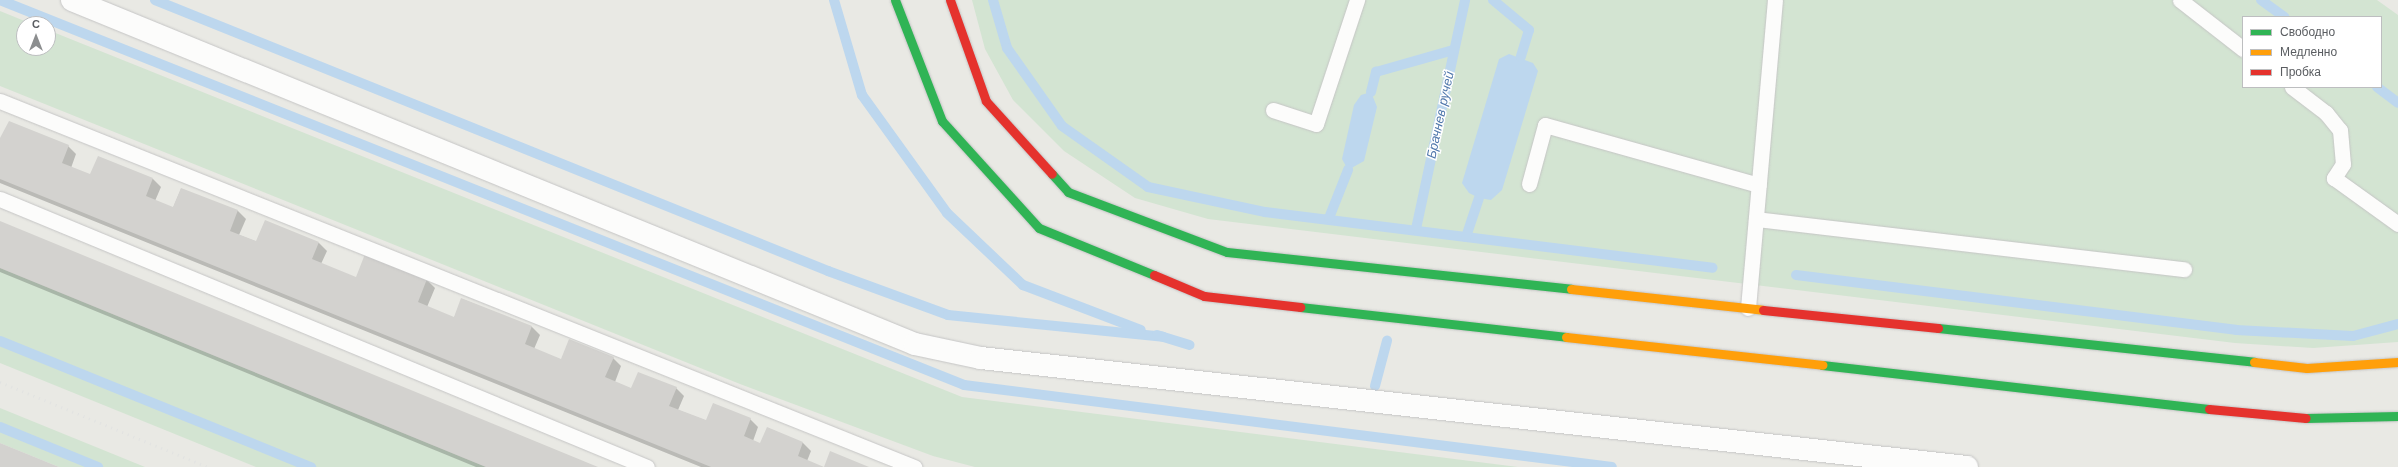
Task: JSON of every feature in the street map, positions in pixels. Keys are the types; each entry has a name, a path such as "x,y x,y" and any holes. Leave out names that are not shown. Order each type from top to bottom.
{"street":[{"path":"72,0 915,344 982,358 1967,467"},
{"path":"895,0 942,121 1039,228 1204,296 2192,407 2307,418 2398,416"},
{"path":"950,0 986,101 1068,192 1227,252 2307,368 2398,362"}],"lane":[{"path":"1273,110 1316,124 1357,0"},
{"path":"1748,308 1775,0"},
{"path":"2180,0 2242,48"},
{"path":"2293,88 2326,113 2340,130 2342,164 2334,178 2398,224"},
{"path":"0,101 914,467"},
{"path":"1529,184 1545,125 1759,185"},
{"path":"0,199 647,467"},
{"path":"1756,219 2184,269"}],"green space":[{"path":"972,0 2377,0 2398,15 2398,342 2313,348 2235,343 1208,219 1135,198 1064,151 1013,100 985,49"},
{"path":"0,11 16,18 16,56 56,56 56,33 962,397 1518,467 975,467 933,456 740,384 0,86"},
{"path":"0,268 486,467 256,467 0,363"},
{"path":"0,408 145,467 59,467 0,443"}],"water":[{"path":"1509,54 1533,63 1538,71 1502,190 1491,200 1479,198 1469,193 1462,183 1499,59"},
{"path":"1371,92 1377,107 1364,161 1348,170 1342,159 1354,105 1361,95"}],"building":[{"path":"9,121 69,145 62,163 90,174 98,156 153,178 146,196 173,207 181,188 238,210 230,231 256,241 265,220 319,242 312,259 356,277 365,254 427,279 418,302 454,317 461,298 532,326 525,344 561,359 569,339 614,357 605,377 631,388 638,372 677,387 669,406 706,420 713,403 751,418 744,436 760,443 767,427 803,442 798,456 824,467 711,467 0,179 0,138"},
{"path":"0,221 598,467 486,467 0,268"},
{"path":"0,443 59,467 0,467"},
{"path":"830,451 869,467 824,467"}],"waterway":[{"path":"0,0 964,385 1612,467"},
{"path":"155,0 828,271 948,315 1163,337"},
{"path":"834,0 862,95 947,213 1023,285 1141,330"},
{"path":"993,0 1007,48 1062,126 1148,187 1265,212 1713,268"},
{"name":"Брачнев ручей","path":"1416,229 1465,0"},
{"path":"1493,0 1529,30 1521,57"},
{"path":"2261,0 2283,16"},
{"path":"1371,92 1376,72 1453,50"},
{"path":"2378,88 2398,103"},
{"path":"1329,218 1348,170"},
{"path":"1466,237 1479,198"},
{"path":"1796,275 2236,330 2353,336 2398,324"},
{"path":"1157,335 1190,345"},
{"path":"0,341 311,467"},
{"name":"Брачнев ручей","path":"1375,386 1387,341"},
{"path":"0,427 98,467"}],"railway":[{"path":"0,382 208,467"}],"traffic: fast":[{"path":"895,0 942,121 1039,228 1154,275"},
{"path":"1052,174 1068,192 1227,252 1571,289"},
{"path":"1300,307 1566,337"},
{"path":"1938,328 2254,362"},
{"path":"1822,365 2209,409"},
{"path":"2306,418 2398,416"}],"traffic: slow":[{"path":"1571,289 1763,310"},
{"path":"1566,337 1822,365"},
{"path":"2254,362 2307,368 2398,362"}],"traffic: jam":[{"path":"950,0 986,101 1052,174"},
{"path":"1154,275 1204,296 1300,307"},
{"path":"1763,310 1938,328"},
{"path":"2209,409 2306,418"}]}
